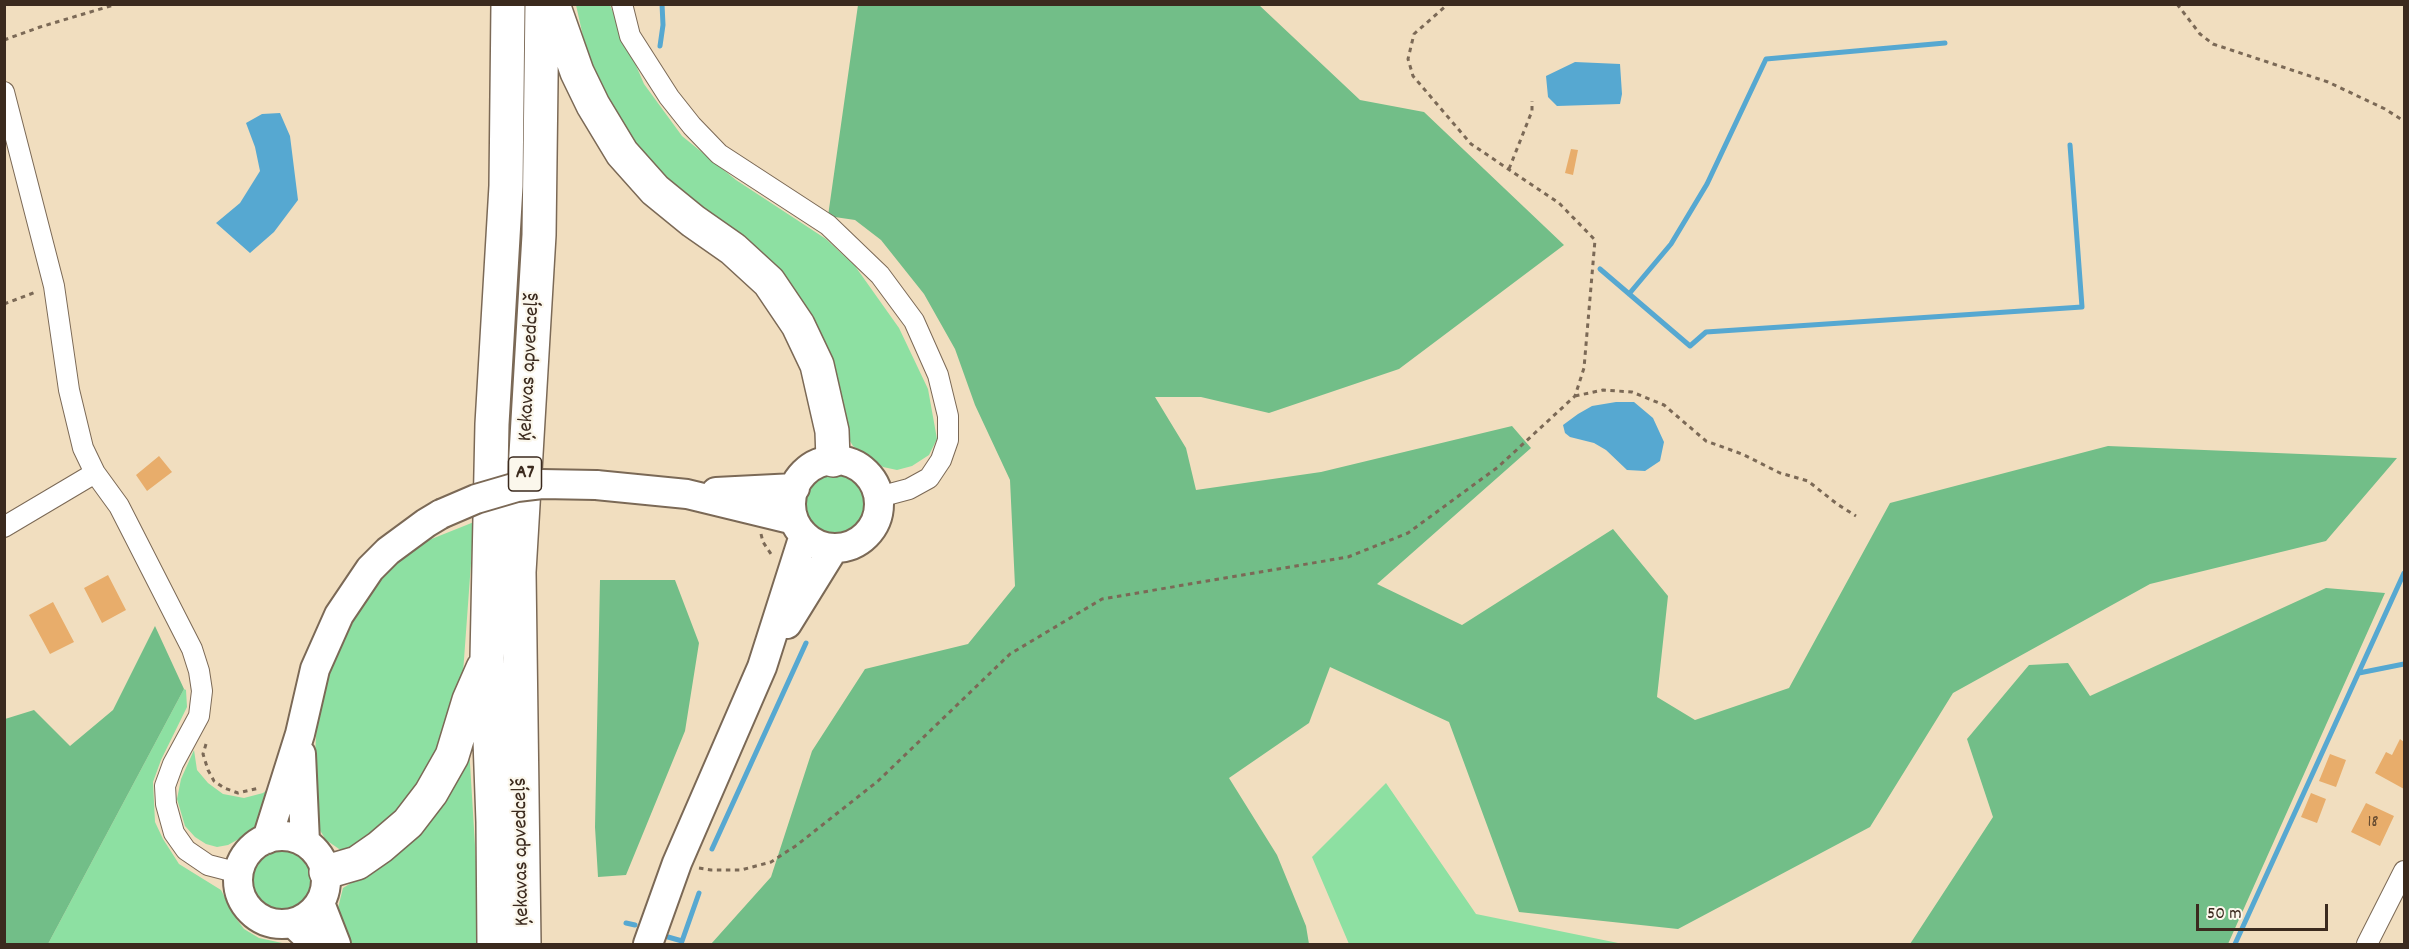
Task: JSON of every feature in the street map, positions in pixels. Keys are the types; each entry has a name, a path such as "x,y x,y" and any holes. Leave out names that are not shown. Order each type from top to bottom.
{"highway":[{"name":"Ķekavas apvedceļš","path":"494,945 493,822 487,658 492,424 506,186 508,4"},
{"name":"Ķekavas apvedceļš","path":"524,945 519,572 539,235 542,4"},
{"path":"553,4 577,72 593,105 622,153 655,190 733,249 769,282 798,324 818,365 832,431 833,460"},
{"path":"323,888 408,824 431,793 452,756 469,700 487,658"}],"main road":[{"path":"687,494 799,527 818,545 834,548 847,547 869,534 877,516 879,497 875,485 868,474 858,466 833,460 810,468 795,488 791,504 799,527 762,667"},
{"path":"267,839 300,734 315,669 339,615 370,569 388,551 426,523 476,499 517,487 542,484 596,485 687,494 795,488"},
{"path":"648,945 677,863 762,667 834,548"},
{"path":"300,734 305,842"},
{"path":"323,888 309,916 293,923 271,923 252,913 240,894 239,873 245,856 267,839 287,836 305,842 319,855 323,888 336,945"},
{"path":"293,923 315,945"}],"street":[{"path":"622,4 630,36 669,97 692,126 720,154 828,225 880,275 914,321 938,375 948,416 948,440 941,460 929,478 909,489 879,497"},
{"path":"4,92 54,286 69,390 83,448 95,473 119,506 187,639 199,671 201,691 199,716 172,764 165,786 166,804 174,832 186,850 208,865 239,873"},
{"path":"4,527 95,473"},
{"path":"2367,945 2402,881"}],"path":[{"path":"4,40 117,4"},
{"path":"677,863 711,870 741,870 771,862 797,845 878,781 1010,654 1102,598 1348,557 1408,533 1498,467 1575,396 1584,368 1595,240 1559,203 1471,144 1413,76 1408,59 1414,34 1448,4"},
{"path":"2177,4 2200,34 2213,44 2328,82 2385,109 2404,121"},
{"path":"1509,169 1533,111 1532,101"},
{"path":"4,304 54,286"},
{"path":"1575,396 1603,390 1632,392 1664,405 1706,441 1742,454 1780,473 1808,481 1856,516"},
{"path":"207,741 203,754 214,781 238,793 255,791 262,786"}],"green space":[{"path":"576,5 610,5 644,84 682,136 736,180 826,239 855,266 899,328 928,389 937,439 929,455 912,466 897,470 883,467 853,446 845,433 814,332 665,189 621,134 591,72"},
{"path":"858,5 1259,5 1360,100 1424,112 1564,245 1399,369 1269,413 1201,397 1155,397 1186,448 1196,490 1321,472 1512,426 1531,448 1377,584 1462,625 1613,529 1668,596 1657,697 1695,720 1789,688 1890,503 2108,446 2397,458 2326,541 2150,584 1953,693 1870,827 1678,929 1519,912 1449,722 1330,667 1309,723 1229,778 1277,855 1306,926 1309,944 711,944 771,877 812,751 865,669 968,644 1015,586 1010,480 975,405 955,349 924,294 881,240 855,220 828,216"},
{"path":"835,474 847,476 857,483 864,493 866,505 864,517 857,527 847,534 835,536 823,534 813,527 806,517 804,505 806,493 813,483 823,476"},
{"path":"474,522 463,673 451,729 405,808 357,847 342,851 326,840 316,824 313,796 317,717 328,674 351,620 373,587 396,564 429,540"},
{"path":"600,580 675,580 699,643 685,731 626,875 598,877 595,827"},
{"path":"2326,588 2385,593 2228,944 1910,944 1993,817 1967,739 2029,665 2068,663 2090,696"},
{"path":"155,626 184,689 48,944 5,944 5,719 34,710 70,746 113,710"},
{"path":"184,689 186,690 187,707 153,782 155,822 179,864 221,890 244,929 259,938 287,944 48,944"},
{"path":"469,747 481,944 351,944 342,929 338,908 343,888 361,877"},
{"path":"194,750 197,770 208,783 223,794 244,798 263,793 281,778 264,819 246,835 228,845 217,847 206,844 195,837 185,826 177,799 181,779"},
{"path":"1386,783 1476,914 1623,944 1349,944 1312,857"},
{"path":"283,851 295,853 305,860 312,870 314,882 312,894 305,904 295,911 283,913 271,911 261,904 254,894 252,882 254,870 261,860 271,853"}],"water":[{"path":"1575,62 1620,64 1622,94 1620,104 1557,106 1548,97 1546,76"},
{"path":"280,113 290,136 298,200 274,232 250,253 216,223 240,203 260,171 255,147 246,123 262,114"},
{"path":"1634,402 1653,418 1664,442 1660,461 1645,471 1627,470 1606,450 1594,443 1570,437 1565,433 1563,425 1578,414 1592,406"}],"building":[{"path":"1571,149 1578,150 1573,175 1565,173"},
{"path":"159,456 172,472 147,491 136,475"},
{"path":"108,575 126,610 102,623 84,588"},
{"path":"53,602 74,642 50,654 29,615"},
{"path":"2400,739 2404,742 2404,789 2375,773 2386,752 2392,755"},
{"path":"2330,754 2346,760 2336,787 2319,781"},
{"path":"2311,793 2326,799 2317,823 2301,817"},
{"path":"2366,803 2394,816 2380,846 2351,832"}],"waterway":[{"path":"660,46 663,25 662,4"},
{"path":"1629,294 1671,244 1707,184 1766,59 1945,43"},
{"path":"1600,269 1690,346 1706,332 2082,307 2070,145"},
{"path":"2235,944 2404,573"},
{"path":"712,849 806,643"},
{"path":"2359,673 2404,664"},
{"path":"681,944 699,893"},
{"path":"626,923 635,925"},
{"path":"668,937 682,941"}]}
